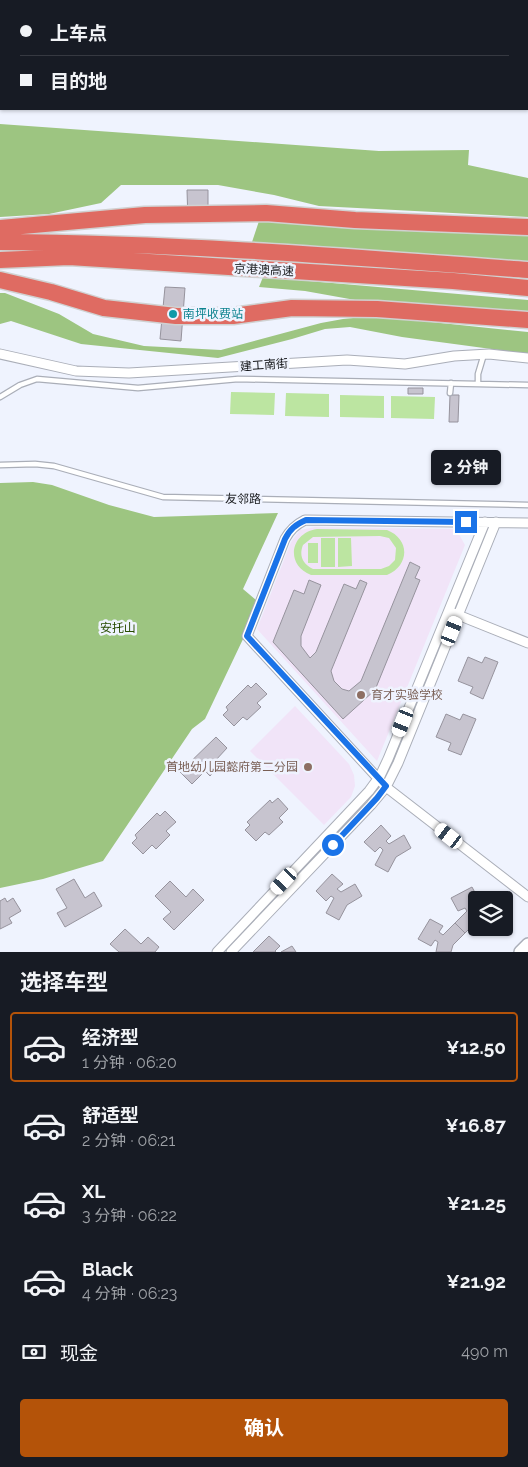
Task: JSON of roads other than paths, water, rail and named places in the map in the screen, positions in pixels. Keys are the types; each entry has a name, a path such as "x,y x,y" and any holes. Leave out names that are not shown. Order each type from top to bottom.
{"highway":[{"path":"0,228 145,215 266,213 355,220 528,227"},
{"name":"京港澳高速","path":"0,242 82,243 220,249 528,270"},
{"name":"京港澳高速","path":"0,260 68,257 452,281 528,288"},
{"path":"0,280 51,292 104,308 176,316 233,316 292,308 377,309 528,320"}],"street":[{"name":"建工南街","path":"0,354 76,371 129,373 348,360 405,364 454,356 484,354 528,358"},
{"path":"528,523 306,520 297,524 289,531 247,636 378,779 528,897"},
{"path":"217,952 369,791 378,779 388,759 485,522"},
{"path":"231,952 371,805 386,786 394,772 496,522"},
{"path":"448,611 528,643"},
{"path":"520,952 528,944"}],"lane":[{"path":"478,384 478,374 484,354"},
{"path":"0,397 20,385 37,379 138,388 238,379 528,385"},
{"path":"450,392 451,383"},
{"name":"友邻路","path":"0,465 35,464 54,466 164,497 528,505"}],"place":[{"name":"南坪收费站","path":"173,314"},
{"name":"育才实验学校","path":"361,695"},
{"name":"首地幼儿园懿府第二分园","path":"308,767"}],"park label":[{"name":"安托山","path":"118,628"}]}
